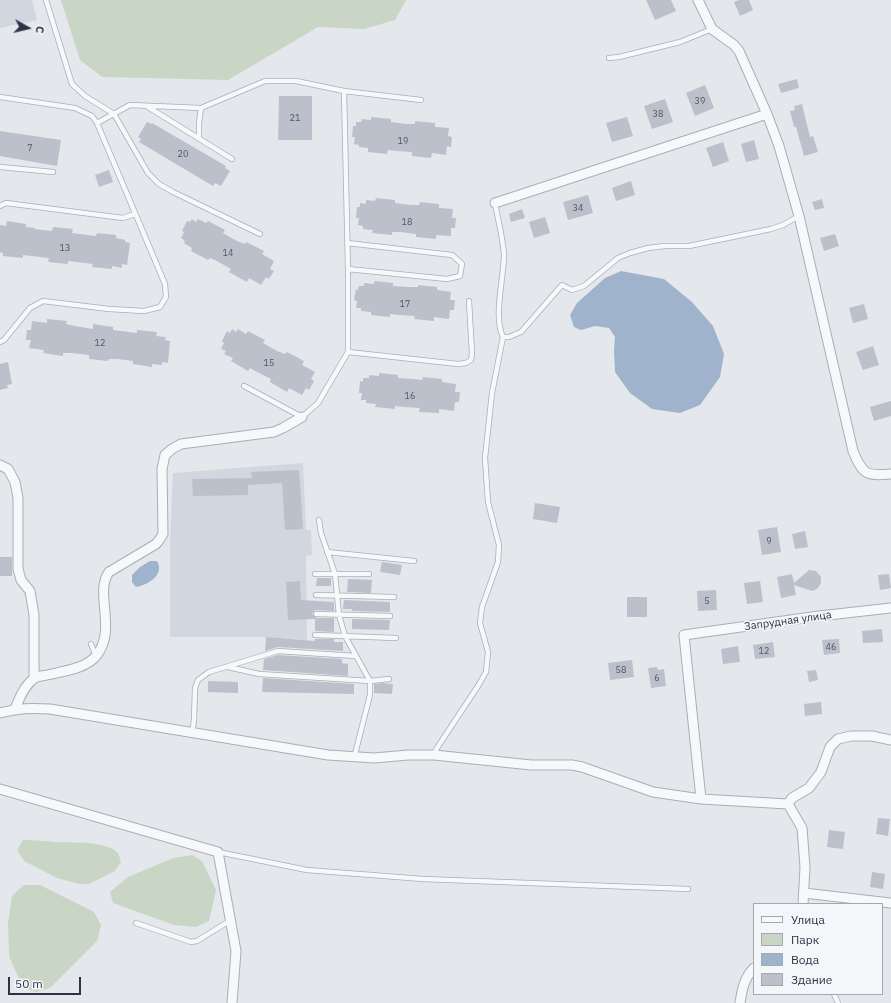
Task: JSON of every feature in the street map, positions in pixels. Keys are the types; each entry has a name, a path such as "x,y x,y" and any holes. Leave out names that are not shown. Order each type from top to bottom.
{"street":[{"path":"698,0 712,29 734,45 738,51 767,114 779,146 799,216 853,451 860,468 872,476 891,474"},
{"path":"495,203 767,114"},
{"path":"15,709 22,692 34,678 84,665 96,656 102,646 106,636 104,585 106,576 109,572 156,544 163,534 162,469 165,455 181,444 274,432 302,417"},
{"path":"0,465 8,469 15,482 18,498 18,569 21,580 30,591 34,615 34,678"},
{"name":"Запрудная улица","path":"701,799 684,635 818,616 891,608"},
{"path":"0,713 15,709 50,709 328,756 374,758 408,755 434,755 531,765 572,765 582,767 653,792 701,799 788,804"},
{"path":"788,804 792,798 809,788 821,772 830,747 838,739 851,736 872,736 891,740"},
{"path":"0,789 218,852 236,951 232,1003"},
{"path":"788,804 802,828 805,867 803,903"},
{"path":"804,893 891,903"},
{"path":"740,1003 742,989 748,974 753,969"}],"lane":[{"path":"46,0 72,84 84,96 114,114 148,173 159,184 260,234"},
{"path":"609,58 680,42 712,29"},
{"path":"97,123 130,105 201,108 266,81 296,81 344,91 421,100"},
{"path":"244,386 302,417 318,404 348,352 348,269 344,91"},
{"path":"0,97 75,108 92,116 97,123 165,284 166,297 160,307 144,311 109,309 43,301 30,308 4,340 0,342"},
{"path":"147,106 232,158"},
{"path":"199,139 201,108"},
{"path":"0,166 53,172"},
{"path":"0,206 6,203 123,218 136,214"},
{"path":"434,755 486,672 488,652 480,623 482,607 498,562 499,545 488,502 486,458 492,393 503,337 500,331 499,296 504,254 495,203"},
{"path":"503,337 509,337 521,332 562,285 572,290 584,286 618,258 630,253 648,248 689,246 770,229 783,225 799,216"},
{"path":"347,243 452,255 462,264 460,276 447,280 348,269"},
{"path":"348,352 458,364 466,363 471,360 472,353 469,301"},
{"path":"319,520 321,534 336,574 339,615 345,636 370,681 370,695 354,758"},
{"path":"327,552 414,560"},
{"path":"315,574 369,574"},
{"path":"316,596 394,597"},
{"path":"316,614 390,616"},
{"path":"315,635 396,638"},
{"path":"91,644 96,656"},
{"path":"192,734 195,688 198,680 209,672 278,652 356,656"},
{"path":"227,667 259,674 370,681 389,679"},
{"path":"218,852 307,870 423,879 688,889"},
{"path":"136,923 191,942 197,941 231,920"}],"shaded area":[{"path":"0,0 32,0 37,20 0,28"},
{"path":"303,463 306,530 311,530 312,555 306,556 307,640 266,637 170,637 170,540 173,473"}],"green space":[{"path":"61,0 406,0 395,20 364,29 318,27 228,80 102,77 80,60"},
{"path":"23,840 97,844 112,849 118,853 121,862 115,871 89,884 79,884 57,878 24,861 17,850"},
{"path":"192,855 202,861 216,890 209,921 196,927 174,925 113,903 110,892 128,877 173,858"},
{"path":"24,885 40,885 94,912 101,925 97,941 50,988 36,992 23,988 9,956 8,923 12,896"}],"water":[{"path":"621,271 664,279 692,302 713,326 724,354 720,377 700,405 680,413 652,409 630,393 615,372 615,337 609,328 595,326 581,330 574,327 570,315 577,303 605,278"},
{"path":"150,561 157,561 159,571 157,575 150,582 136,587 132,582 132,575 140,567"}],"building":[{"path":"646,0 671,0 676,11 655,20"},
{"path":"739,0 749,0 753,10 740,16 734,2"},
{"path":"797,79 799,88 781,93 778,84"},
{"path":"705,85 714,108 695,116 686,93"},
{"path":"279,96 312,96 312,140 278,140"},
{"path":"665,99 673,122 652,129 644,106"},
{"path":"802,104 810,137 813,136 818,152 804,156 790,111 795,110 794,106"},
{"path":"371,117 391,119 391,122 406,124 415,124 415,121 435,123 435,127 449,128 448,136 452,137 451,147 447,146 446,155 432,153 431,158 412,156 412,152 388,150 387,154 368,152 368,148 359,147 359,145 354,144 355,137 352,137 353,126 356,126 356,122 361,122 362,119 371,120"},
{"path":"627,117 633,136 612,142 606,123"},
{"path":"147,122 152,123 226,166 225,168 230,171 221,186 215,183 213,186 139,142 141,139 138,137"},
{"path":"0,131 61,140 57,166 0,156"},
{"path":"754,140 759,159 746,162 741,144"},
{"path":"723,142 729,161 713,167 706,148"},
{"path":"109,170 113,182 99,187 95,175"},
{"path":"631,181 635,195 616,201 612,188"},
{"path":"588,195 593,213 568,220 563,202"},
{"path":"376,198 395,200 395,203 411,205 419,205 420,202 439,204 439,208 453,209 452,218 456,218 455,228 451,228 451,236 436,235 436,239 416,237 416,234 401,232 392,232 392,235 372,233 373,230 363,229 363,226 358,225 359,218 356,218 357,207 360,207 360,203 366,204 366,200 375,201"},
{"path":"822,199 824,208 815,210 812,202"},
{"path":"522,209 525,218 511,222 509,214"},
{"path":"545,217 550,233 534,238 529,222"},
{"path":"192,219 196,222 198,219 206,223 208,221 225,230 223,233 237,241 245,244 246,242 264,251 262,254 274,261 270,269 274,271 269,279 266,277 261,285 249,278 247,282 229,272 231,269 217,261 210,258 208,260 191,251 192,248 184,243 185,241 181,238 184,232 182,231 187,221 190,222"},
{"path":"7,221 26,224 26,227 35,228 34,229 52,231 53,227 73,229 72,233 96,236 97,233 116,235 116,238 130,243 127,265 122,264 122,268 112,266 112,269 92,267 93,264 68,261 68,264 48,262 49,258 23,255 23,258 3,256 3,253 0,252 0,225 6,226"},
{"path":"835,234 839,246 824,251 820,238"},
{"path":"374,281 393,283 393,286 418,287 418,285 437,287 437,290 451,292 450,300 455,300 454,310 450,310 449,319 434,317 434,321 414,319 415,316 390,314 390,317 371,315 371,312 361,311 361,308 356,308 357,301 354,300 356,289 358,290 359,286 364,286 364,283 374,284"},
{"path":"864,304 868,319 853,323 849,308"},
{"path":"47,319 67,321 66,324 93,329 93,324 113,327 113,330 137,333 137,330 157,332 156,336 166,337 165,340 170,341 168,363 162,362 162,365 152,364 152,367 133,364 133,361 117,359 109,359 108,361 89,359 89,355 72,353 63,353 63,356 43,353 44,350 29,348 31,340 26,340 27,330 31,330 32,321 47,323"},
{"path":"232,329 236,332 238,329 246,334 248,331 265,340 263,343 277,351 285,354 287,352 304,361 302,365 315,372 311,379 314,381 309,390 306,388 302,395 289,388 287,392 270,382 271,379 250,368 248,371 231,361 233,358 224,354 226,351 221,349 224,343 222,341 227,331 230,333"},
{"path":"873,346 879,365 863,370 856,352"},
{"path":"8,362 12,384 7,385 8,388 0,390 0,364"},
{"path":"379,373 398,375 398,378 422,380 423,377 442,379 442,382 456,384 455,392 460,392 459,402 455,402 454,411 439,409 439,413 419,412 420,408 395,406 395,409 375,407 376,404 366,403 366,400 361,400 362,393 359,393 360,381 363,382 363,378 369,378 369,375 379,376"},
{"path":"891,401 891,416 874,421 870,407"},
{"path":"299,470 303,529 285,530 282,483 248,485 248,495 193,496 192,479 252,478 251,472"},
{"path":"535,503 560,507 557,523 533,519"},
{"path":"777,527 781,552 762,555 758,530"},
{"path":"805,531 808,547 795,549 792,534"},
{"path":"0,557 12,557 12,576 0,576"},
{"path":"382,562 402,565 400,575 380,572"},
{"path":"809,570 816,571 821,577 821,583 818,588 813,591 794,585 796,595 781,598 777,577 792,574 794,583"},
{"path":"889,574 891,588 880,590 878,575"},
{"path":"317,578 331,578 331,586 316,586"},
{"path":"348,579 372,580 371,593 347,592"},
{"path":"300,581 301,600 334,602 334,611 316,610 312,614 316,618 334,618 334,632 315,631 315,619 288,620 286,582"},
{"path":"760,581 763,602 747,604 744,583"},
{"path":"716,590 717,610 698,611 697,591"},
{"path":"627,597 647,597 647,617 627,617"},
{"path":"344,600 390,602 390,612 352,611 352,609 343,609"},
{"path":"352,619 390,620 389,630 352,629"},
{"path":"882,629 883,642 863,643 862,631"},
{"path":"266,637 315,641 315,639 334,639 334,642 343,642 343,651 278,647 265,651"},
{"path":"839,639 840,653 824,655 822,640"},
{"path":"773,642 775,657 755,659 753,645"},
{"path":"738,646 740,662 723,664 721,649"},
{"path":"278,655 342,659 342,663 348,664 348,676 263,670 264,659"},
{"path":"632,660 634,677 610,680 608,663"},
{"path":"657,667 658,670 664,669 666,686 651,688 648,668"},
{"path":"816,670 818,680 809,682 807,671"},
{"path":"263,678 354,684 354,694 262,692"},
{"path":"208,681 238,682 238,693 208,692"},
{"path":"374,684 393,684 392,694 374,693"},
{"path":"821,702 822,714 805,716 804,704"},
{"path":"878,818 890,819 888,836 876,834"},
{"path":"829,830 845,832 843,849 827,847"},
{"path":"872,872 885,874 883,889 870,887"}]}
